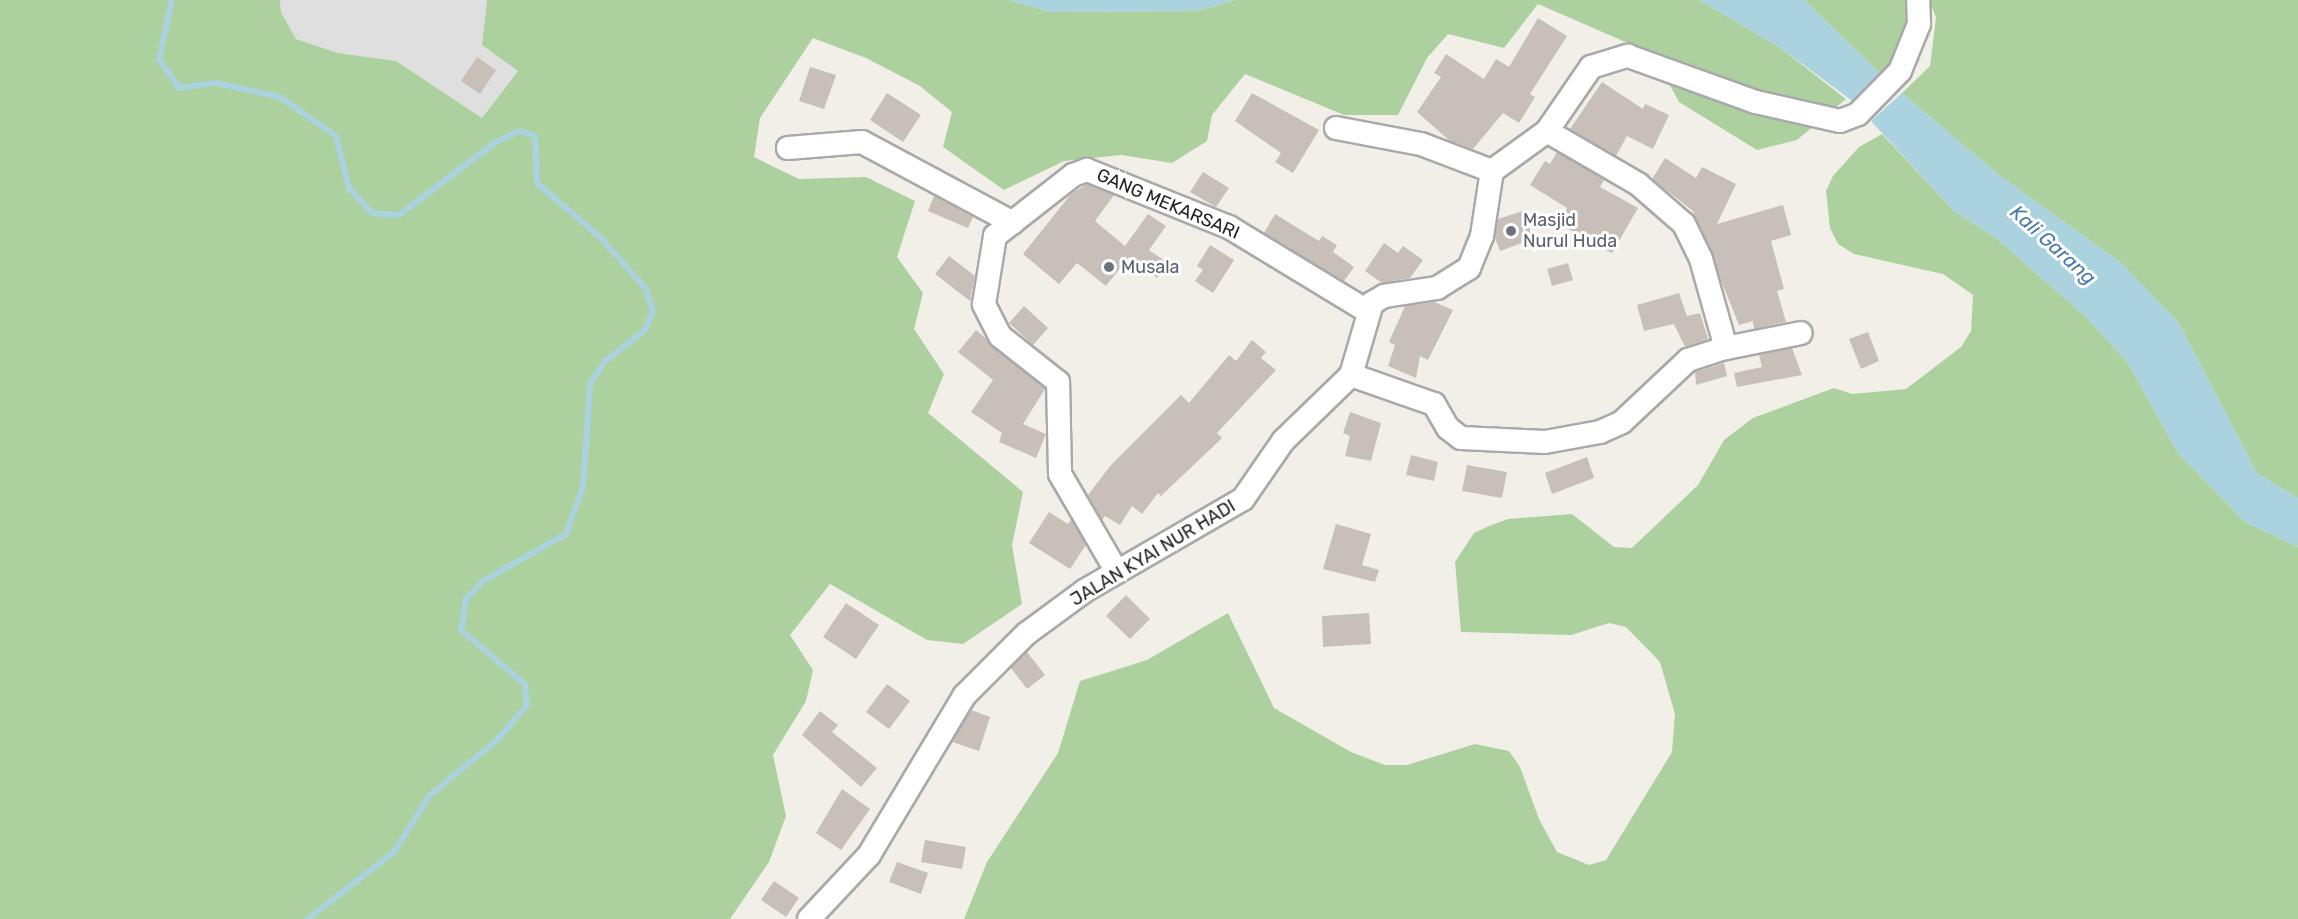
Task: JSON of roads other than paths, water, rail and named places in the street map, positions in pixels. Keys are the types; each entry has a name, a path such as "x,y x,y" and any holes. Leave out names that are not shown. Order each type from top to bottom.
{"street":[{"path":"1367,311 1384,296 1437,288 1469,268 1482,236 1492,171 1547,131 1591,67 1621,55 1809,116 1840,121 1858,114 1900,71 1919,24 1918,0"},
{"path":"1336,128 1421,144 1492,171"},
{"path":"1547,131 1638,184 1684,224 1701,259 1726,348"},
{"path":"788,148 862,142 1013,223"},
{"name":"GANG MEKARSARI","path":"1117,572 1060,474 1058,382 1000,336 984,304 991,244 1013,223 1073,175 1092,171 1229,227 1367,311"},
{"name":"JALAN KYAI NUR HADI","path":"809,919 869,855 964,696 1026,634 1117,572 1243,499 1283,441 1351,375 1361,352 1367,311"},
{"path":"1351,375 1434,404 1448,428 1461,438 1545,442 1600,432 1622,422 1688,360 1726,348 1801,333"}],"water":[{"path":"1009,0 1236,0 1195,11 1050,12"},
{"path":"1699,0 1804,0 1886,79 1859,106 1778,46"},
{"name":"Kali Garang","path":"1902,93 2000,176 2120,262 2178,322 2257,473 2298,498 2298,547 2245,522 2178,453 2128,363 2085,316 1995,237 1955,212 1871,121"}],"waterway":[{"path":"172,0 159,59 179,88 216,83 280,97 336,136 349,188 372,213 399,215 496,142 520,131 535,136 537,183 601,238 646,289 653,311 645,330 605,361 590,384 583,487 566,534 483,581 466,599 461,630 525,684 527,705 497,740 429,796 394,852 308,919"}],"place":[{"name":"Masjid Nurul Huda","path":"1511,231"},
{"name":"Musala","path":"1109,267"}]}
